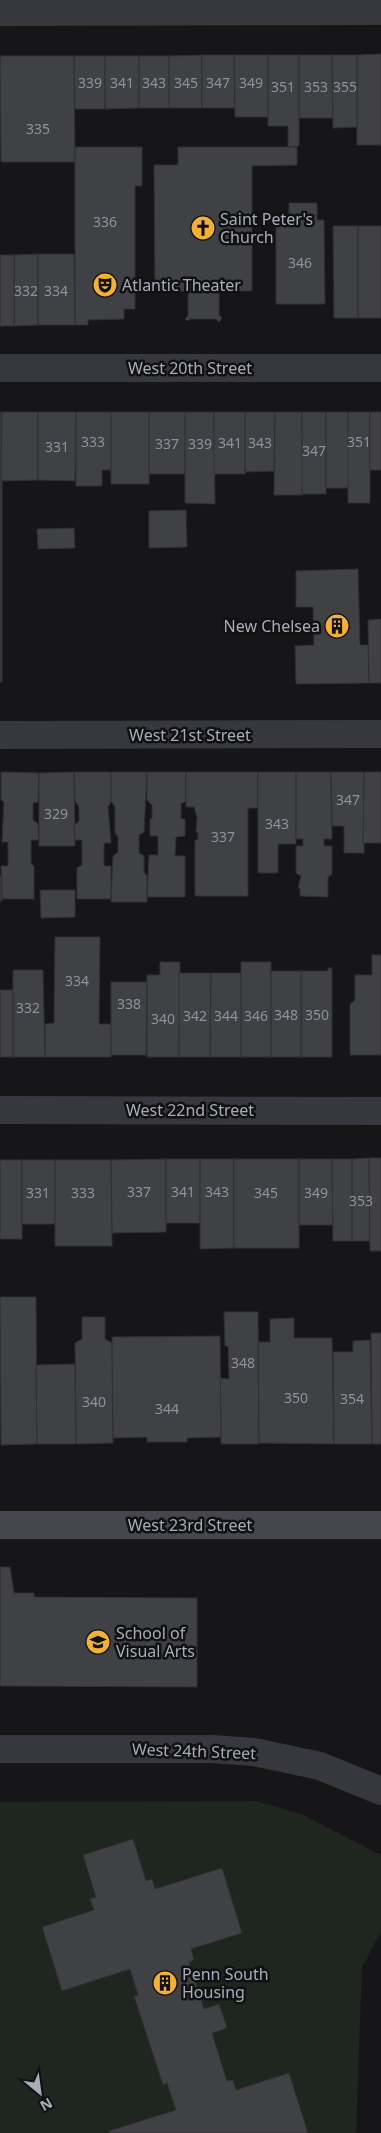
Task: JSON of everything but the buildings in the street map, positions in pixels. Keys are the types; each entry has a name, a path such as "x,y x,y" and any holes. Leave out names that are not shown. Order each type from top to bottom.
{"main road":[{"name":"West 23rd Street","path":"0,1525 381,1525"}],"street":[{"path":"0,12 381,11"},
{"name":"West 20th Street","path":"0,368 381,368"},
{"name":"West 21st Street","path":"0,735 381,734"},
{"name":"West 22nd Street","path":"0,1110 381,1111"},
{"name":"West 24th Street","path":"0,1749 212,1749 254,1752 320,1766 381,1791"}],"shaded area":[{"path":"256,1801 301,1814 381,1855 381,1932 362,1967 356,2133 308,2133 236,2090 233,2080 227,2081 212,2033 227,2028 219,2004 204,2009 189,1962 194,1960 191,1949 242,1933 222,1869 155,1889 152,1879 146,1881 132,1839 83,1855 96,1897 90,1899 94,1910 42,1927 62,1991 130,1969 138,1995 135,1996 163,2084 167,2083 176,2110 110,2131 110,2133 0,2133 0,1802"}],"place":[{"name":"Saint Peter's Church","path":"203,228"},
{"name":"Atlantic Theater","path":"105,285"},
{"name":"New Chelsea","path":"337,626"},
{"name":"School of Visual Arts","path":"98,1642"},
{"name":"Penn South Housing","path":"165,1983"}]}
